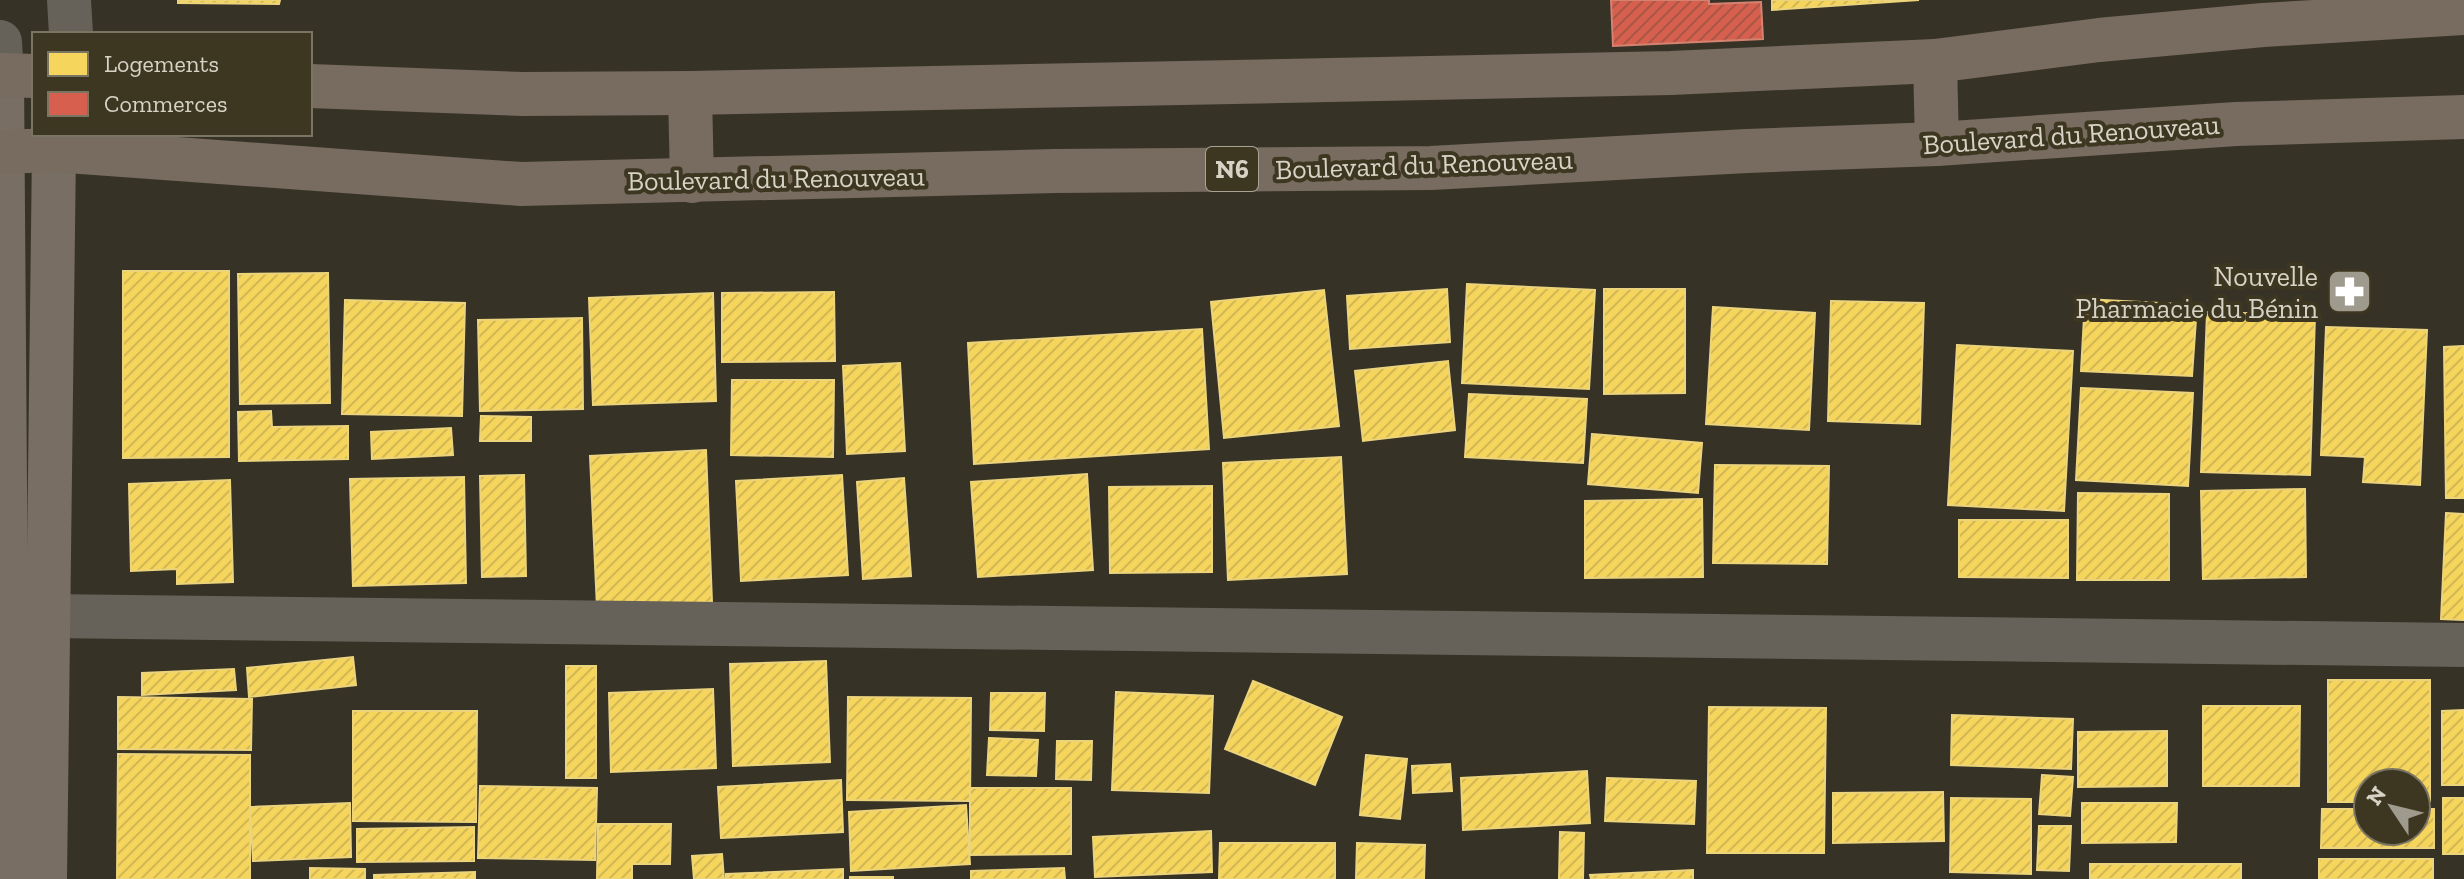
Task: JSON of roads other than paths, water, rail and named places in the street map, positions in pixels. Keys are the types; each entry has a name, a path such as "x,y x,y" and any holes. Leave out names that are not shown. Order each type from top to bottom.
{"highway":[{"path":"312,86 523,94 690,93 1671,73 1935,61 2129,37 2464,13"},
{"path":"1935,61 1937,144"},
{"path":"690,93 692,181"},
{"name":"Boulevard du Renouveau","path":"0,152 56,142 521,184 1055,171 1431,168 1937,144 2236,124 2464,117"}],"main road":[{"path":"3,879 0,152 9,67"},
{"path":"45,879 56,142"}],"street":[{"path":"69,0 71,32"},
{"path":"3,618 48,616 2464,645"}],"place":[{"name":"Nouvelle Pharmacie du Bénin","path":"2349,292"}]}
